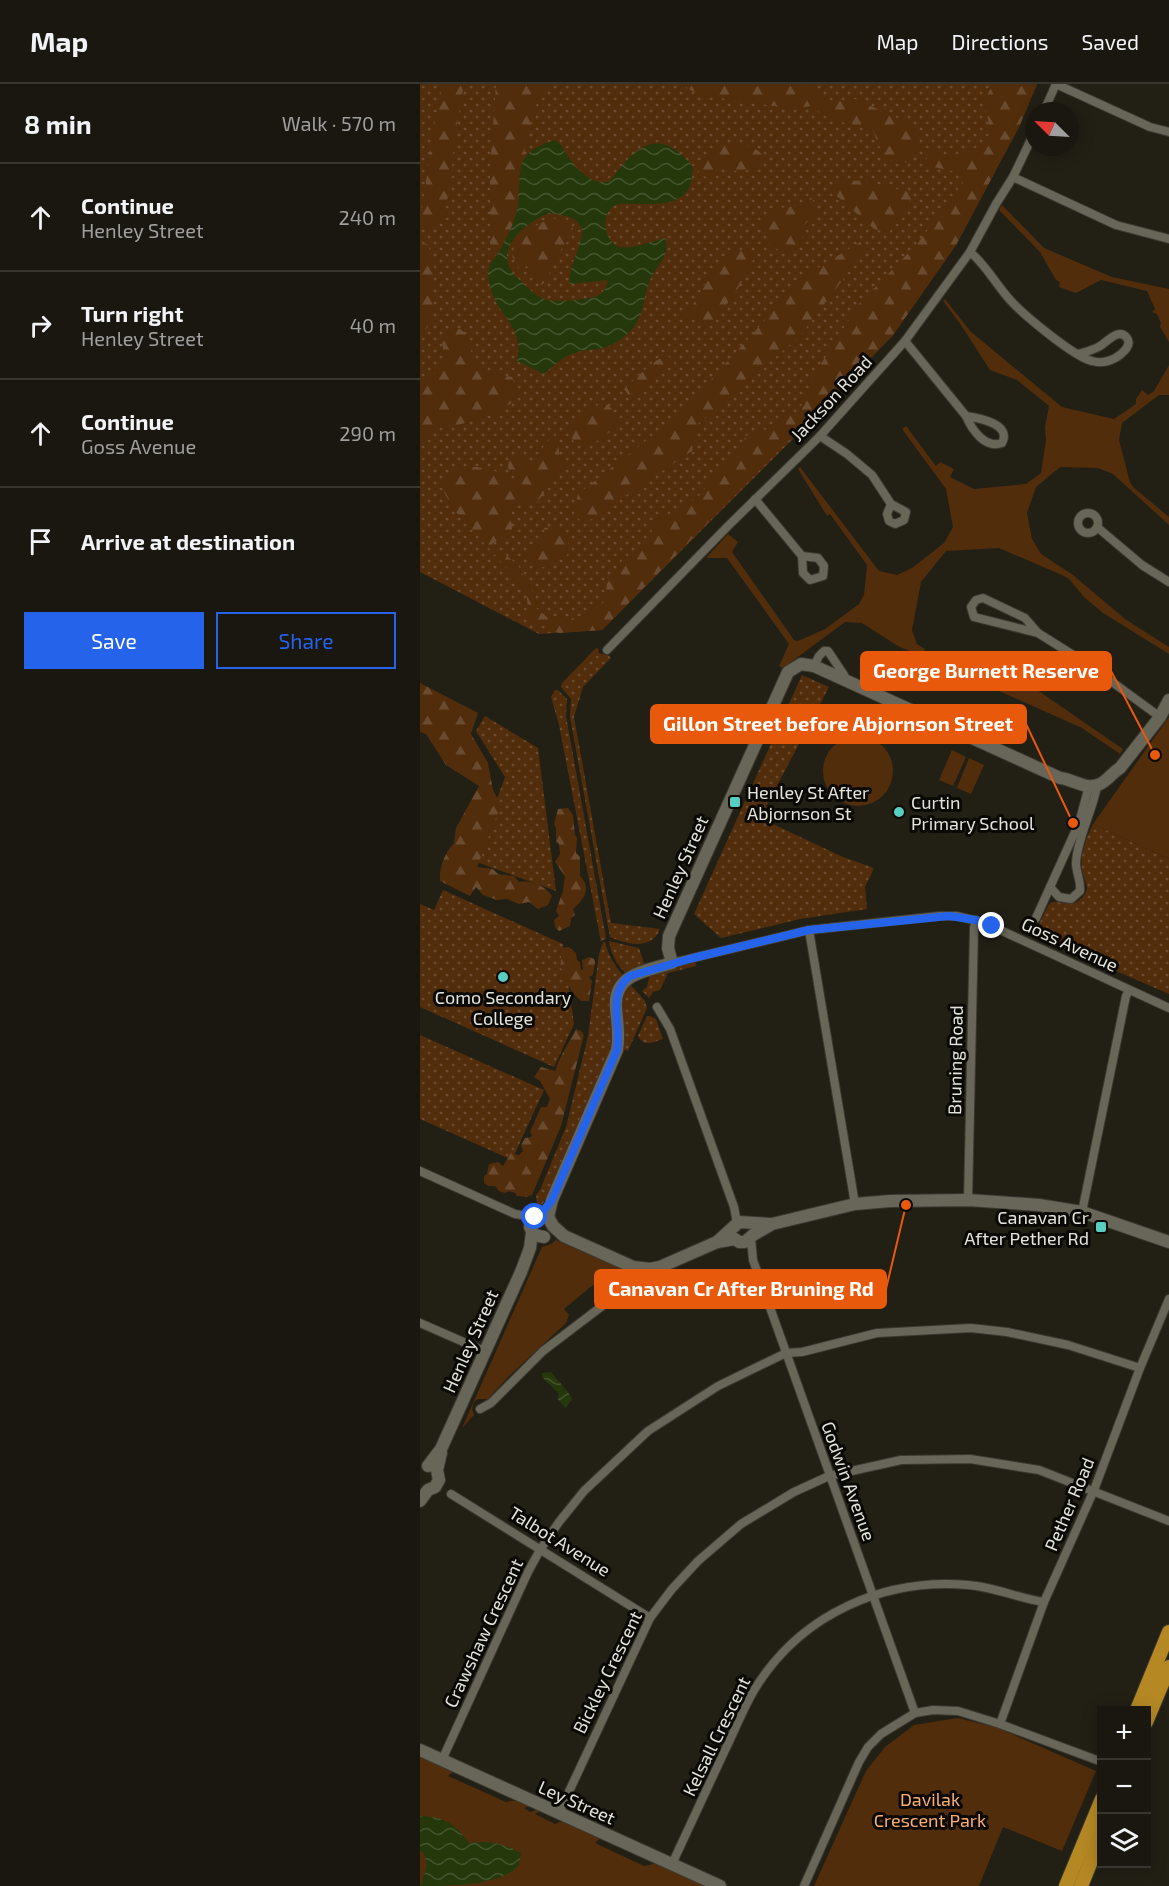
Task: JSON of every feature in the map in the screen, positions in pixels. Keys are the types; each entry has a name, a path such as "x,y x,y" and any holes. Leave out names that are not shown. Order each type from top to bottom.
{"main road":[{"path":"1139,1706 1169,1632"},
{"path":"1151,1710 1169,1666"},
{"path":"1066,1886 1097,1809"},
{"path":"1081,1886 1097,1844"}],"street":[{"path":"1048,102 1056,84 1150,127 1169,132"},
{"name":"Jackson Road","path":"608,650 820,436 905,340 970,252 1025,152"},
{"path":"1013,177 1116,225 1169,239"},
{"path":"970,252 985,266 1010,300 1041,328 1078,354 1094,362 1108,362 1122,354 1129,343 1128,339 1121,334 1115,335 1099,347 1078,354"},
{"path":"905,340 966,416 978,435 996,445 1002,443 1005,438 1004,431 999,426 978,417 966,416"},
{"path":"820,436 848,454 872,475 891,504"},
{"path":"755,500 802,556"},
{"path":"1097,527 1142,565 1169,582"},
{"path":"1038,633 975,617 971,607 976,600 983,598 1025,618 1038,633 1089,665 1160,717"},
{"path":"848,682 828,651 824,651 808,665 1060,778 1065,783 1092,790"},
{"name":"Henley Street","path":"672,963 668,948 669,936 788,672 808,665"},
{"path":"1036,918 1092,790 1120,768 1160,717 1169,700"},
{"path":"1050,887 1059,897 1071,899 1080,891 1076,863 1092,790"},
{"name":"Goss Avenue","path":"672,963 809,930 957,916 976,920 1029,942 1169,1008"},
{"name":"Bruning Road","path":"968,1200 976,920"},
{"path":"809,930 855,1204"},
{"path":"541,1226 617,1050 619,1029 616,1002 620,987 630,976 672,963"},
{"path":"1082,1212 1129,990"},
{"name":"Godwin Avenue","path":"657,1007 670,1029 915,1713"},
{"path":"420,1171 636,1268 660,1267 743,1231 855,1204 890,1201 968,1200 1039,1205 1082,1212 1169,1242"},
{"name":"Henley Street","path":"420,1501 424,1488 438,1484 440,1476 426,1468 441,1449 541,1226"},
{"path":"1149,1234 1169,1236"},
{"path":"480,1409 491,1403 543,1351 635,1281 636,1268"},
{"name":"Pether Road","path":"1000,1724 1044,1602 1094,1490 1169,1299"},
{"path":"420,1323 484,1351"},
{"name":"Crawshaw Crescent","path":"442,1760 540,1550 559,1522 584,1491 648,1431 718,1386 786,1353 802,1352 877,1333 971,1328 1007,1332 1068,1345 1140,1368"},
{"name":"Bickley Crescent","path":"559,1813 650,1618 672,1589 698,1561 741,1524 794,1492 829,1476 901,1460 970,1460 1039,1470 1169,1521"},
{"name":"Talbot Avenue","path":"451,1494 650,1618"},
{"name":"Kelsall Crescent","path":"672,1864 747,1704 763,1677 781,1655 814,1625 850,1603 872,1595 928,1585 968,1585 1044,1602"},
{"path":"804,1885 859,1762 868,1747 880,1734 915,1713 933,1710 958,1711 1000,1724 1097,1760"},
{"name":"Ley Street","path":"420,1750 720,1886"}],"green space":[{"path":"420,84 1037,84 1029,102 1025,102 1025,113 1019,127 956,245 893,335 806,426 602,630 539,634 420,572"},
{"path":"439,84 464,84 454,142 450,188 442,222 428,234 421,217 441,92"},
{"path":"496,84 548,84 543,94 539,96 528,134 513,223 509,235 493,258 490,243 490,170"},
{"path":"682,84 806,84 819,97 832,101 855,99 908,123 918,131 919,142 913,158 901,165 886,156 873,130 830,119 810,106 795,109 707,96 690,90"},
{"path":"993,84 1037,84 1029,102 1025,102 1025,113 1019,127 956,245 893,335 602,630 559,633 529,619 526,589 455,511 440,485 459,469 470,467 487,469 514,479 515,476 508,468 509,459 517,455 525,461 537,461 545,443 558,434 559,453 567,462 535,505 512,504 512,531 492,544 518,565 532,591 537,609 548,618 573,618 578,623 605,601 607,583 624,558 643,548 657,521 697,498 749,433 768,429 783,412 796,413 812,389 812,378 859,304 917,244 963,183 961,173 925,165 929,148 955,159 992,139 984,101"},
{"path":"728,144 759,151 765,160 760,168 734,171 729,168 718,169 707,178 696,169 709,153"},
{"path":"841,180 864,181 914,193 901,219 888,233 874,229 829,189"},
{"path":"811,197 819,211 802,227 802,241 789,253 773,247 763,224 779,208 805,205"},
{"path":"1002,205 1044,248 1112,277 1169,289 1169,342 1160,327 1161,323 1157,314 1152,312 1155,309 1147,291 1101,280 1076,293 1059,287 1060,282 1056,280 1040,252 999,210"},
{"path":"560,218 568,220 573,229 572,234 555,258 549,276 542,285 529,268 519,268 512,256 513,250 521,237 530,229"},
{"path":"865,239 863,253 800,336 698,424 692,451 584,524 574,514 578,494 680,414 805,276"},
{"path":"420,243 428,244 434,265 432,322 420,332"},
{"path":"743,249 754,258 734,294 709,326 684,316 697,299 715,265"},
{"path":"945,299 970,331 1062,407 1114,419 1136,404 1136,399 1142,390 1148,395 1154,391 1169,365 1169,395 1159,395 1122,423 1119,440 1130,482 1169,517 1169,525 1113,474 1098,468 1060,467 1036,487 1027,513 1032,539 1041,554 1073,575 1125,619 1169,647 1169,654 1103,613 1084,597 1069,579 999,548 946,551 921,582 912,630 917,644 925,649 924,652 953,664 1027,683 1123,749 1120,754 1082,728 898,646 862,623 845,622 791,662 785,669 779,666 789,644 727,558 706,558 728,534 738,542 732,552 794,640 798,641 825,629 859,604 864,595 867,565 830,514 827,516 798,469 800,467 879,571 897,575 912,568 944,543 953,527 946,489 902,429 906,426 936,466 940,462 954,469 950,477 974,489 1026,484 1041,473 1049,406 1017,380 990,370 943,301"},
{"path":"452,326 466,334 474,362 479,367 512,377 517,390 513,402 494,414 458,425 437,427 420,439 420,381 435,374 442,365 441,337"},
{"path":"667,355 675,362 632,400 624,389 652,363"},
{"path":"604,402 612,409 620,422 588,448 574,442 571,427 594,407"},
{"path":"551,527 567,535 569,549 566,558 559,558 545,567 535,568 529,559 532,547 535,540 545,533 544,528"},
{"path":"598,648 599,653 611,658 583,687 574,717 611,923 660,929 651,941 645,943 623,942 610,937 570,717 571,699 561,687 562,683"},
{"path":"802,675 829,687 760,818 843,857 874,868 865,887 867,909 800,919 721,938 694,914"},
{"path":"420,683 478,713 471,734 488,763 493,790 501,805 477,867 493,869 498,874 514,876 519,882 533,883 542,887 552,896 548,905 538,909 529,902 519,904 507,899 497,900 483,895 476,887 470,896 440,881 442,865 454,843 456,828 479,786 446,765 426,734 420,732"},
{"path":"555,690 567,699 566,716 606,938 601,942 559,725 551,697"},
{"path":"485,716 538,748 556,891 474,861 505,777 476,731"},
{"path":"1169,717 1169,859 1093,824"},
{"path":"858,736 877,742 887,752 893,771 887,790 877,800 858,806 839,800 829,790 823,771 829,752 839,742"},
{"path":"952,750 966,757 953,786 939,780"},
{"path":"969,758 984,765 971,794 957,788"},
{"path":"568,808 573,815 577,838 576,853 580,857 580,876 584,880 586,889 583,898 573,909 575,915 571,918 570,926 559,931 555,927 554,920 559,916 556,911 565,876 555,862 560,854 554,824 558,809"},
{"path":"1093,824 1169,859 1169,994 1040,938 1038,926 1049,904 1052,902 1075,903 1087,889 1082,870 1082,858"},
{"path":"443,890 563,944 574,1024 554,1067 420,1007 420,904 434,910"},
{"path":"609,941 639,948 645,966 625,973 614,958"},
{"path":"603,942 623,975 617,983 610,1057 542,1206 537,1203 536,1195 566,1127 588,1036 599,954"},
{"path":"569,947 576,953 581,970 583,970 582,960 589,957 594,959 593,975 589,977 592,981 589,1001 581,1001 563,982 563,972 560,966 561,951 562,948"},
{"path":"695,961 696,966 668,973 660,990 653,992 649,998 642,991 647,987 650,974"},
{"path":"629,983 645,1001 647,1008 628,1051 623,1049 621,998"},
{"path":"647,1016 656,1019 663,1039 646,1043 638,1036"},
{"path":"576,1029 584,1035 561,1126 532,1195 517,1196 509,1191 505,1193 499,1191 495,1186 488,1186 484,1183 484,1176 487,1174 489,1164 498,1162 503,1166 511,1153 519,1155 523,1151 521,1145 525,1138 531,1137 530,1132 541,1107 547,1107 550,1099 540,1081 534,1077 541,1067 555,1071"},
{"path":"420,1035 544,1090 512,1160 420,1119"},
{"path":"556,1240 622,1269 625,1275 624,1282 601,1296 593,1285 564,1309 569,1315 566,1323 488,1399 478,1399 474,1402 472,1409 474,1415 462,1428 542,1247"},
{"name":"Davilak Crescent Park","path":"958,1718 998,1728 1096,1771 1062,1851 1003,1827 979,1886 814,1886 866,1771 885,1747 914,1725"},
{"path":"420,1756 454,1771 448,1776 506,1802 522,1802 531,1806 524,1808 530,1812 539,1809 541,1811 535,1814 555,1824 562,1821 601,1838 595,1843 644,1866 658,1863 707,1886 420,1886"}],"water":[{"path":"555,140 580,171 597,181 610,181 629,158 644,147 653,144 662,144 675,150 693,167 690,186 680,198 656,204 618,204 607,215 607,234 610,240 620,247 636,246 665,238 665,255 650,280 642,310 635,325 616,343 604,348 580,351 570,355 544,374 517,361 517,337 492,293 488,275 490,266 515,218 520,170 524,159 534,149","holes":["549,213 568,216 578,222 582,230 570,272 570,284 608,280 608,282 603,292 595,297 555,301 541,298 514,275 507,253 516,236 532,222"]},
{"path":"551,1372 572,1399 566,1408 558,1400 559,1394 542,1377 542,1373"},
{"path":"420,1816 448,1822 459,1830 469,1843 490,1842 521,1853 519,1865 510,1873 499,1878 473,1884 420,1886 426,1865 423,1852 420,1851"}],"place":[{"name":"George Burnett Reserve","path":"1155,755"},
{"name":"Henley St After Abjornson St","path":"735,802"},
{"name":"Curtin Primary School","path":"899,812"},
{"name":"Gillon Street before Abjornson Street","path":"1073,823"},
{"name":"Como Secondary College","path":"503,977"},
{"name":"Canavan Cr After Bruning Rd","path":"906,1205"},
{"name":"Canavan Cr After Pether Rd","path":"1101,1227"}],"route":[{"path":"535,1217 540,1215 552,1200 617,1050 619,1029 616,996 624,981 630,976 672,963 809,930 949,916 976,920 992,926"}]}
